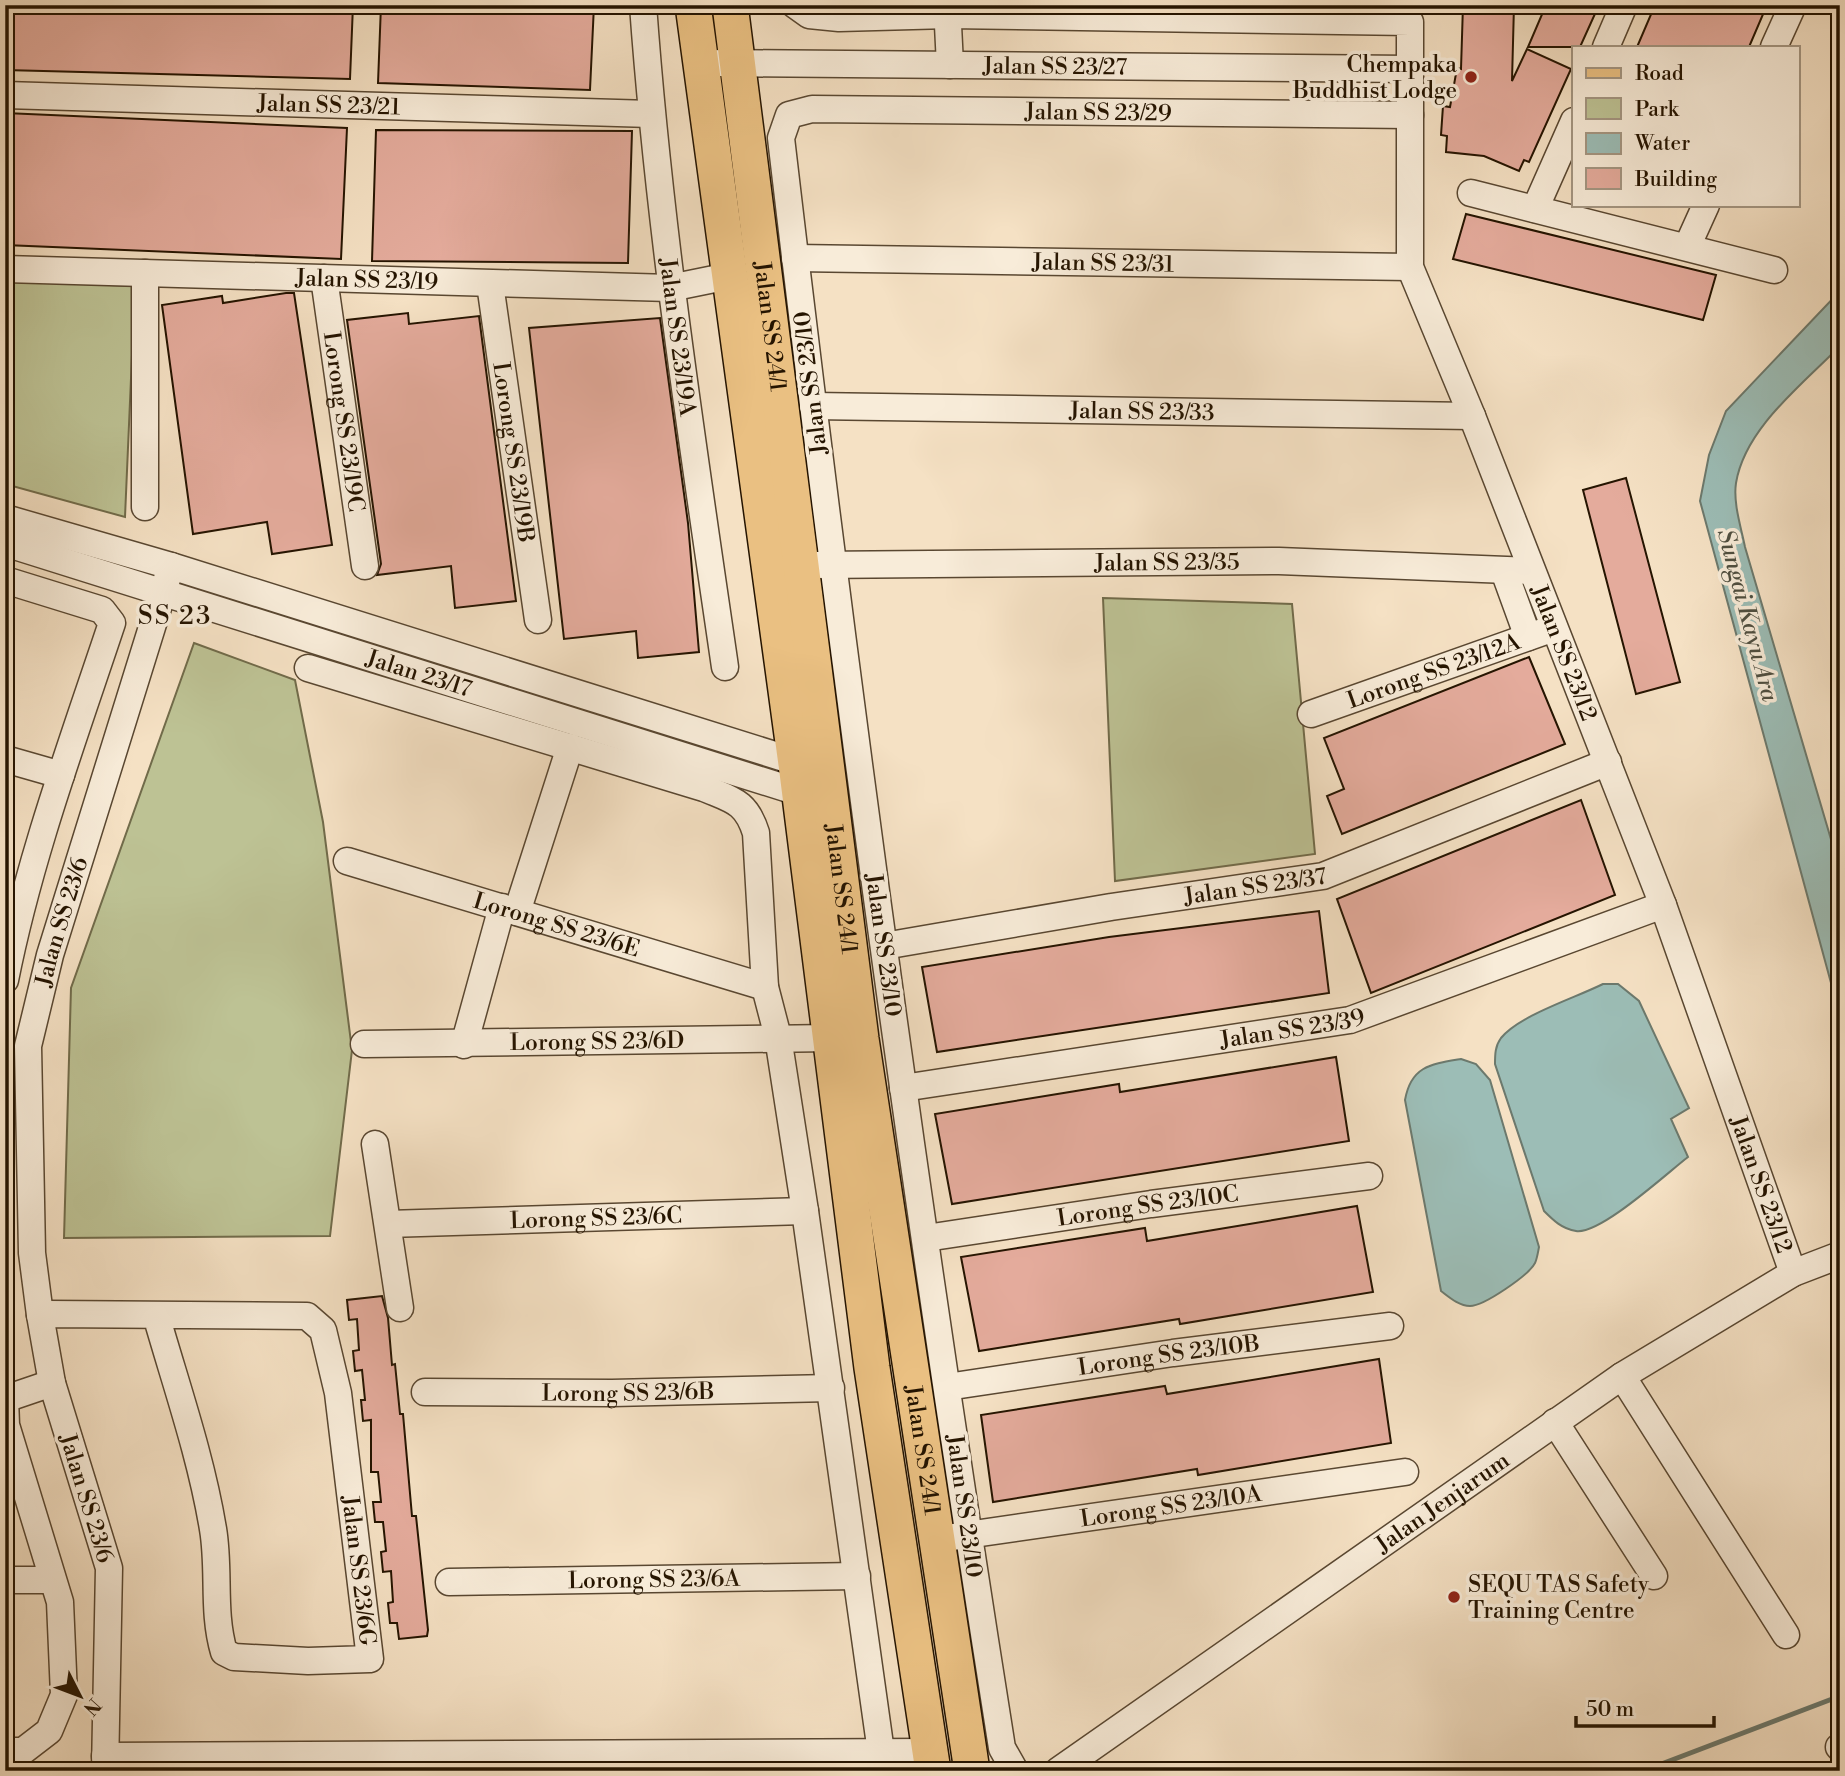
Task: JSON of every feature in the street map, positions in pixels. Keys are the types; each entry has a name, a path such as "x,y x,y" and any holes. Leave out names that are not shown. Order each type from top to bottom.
{"main road":[{"name":"Jalan SS 24/1","path":"693,5 729,276 814,782 952,1538 972,1771"},
{"name":"Jalan SS 24/1","path":"730,5 817,565 814,782 831,1038 872,1368 931,1762"}],"street":[{"name":"Jalan SS 23/19A","path":"643,5 651,114 670,288 725,667"},
{"path":"795,5 809,15 839,18 948,10 950,65"},
{"path":"1606,46 1624,5"},
{"path":"1774,46 1793,5"},
{"name":"Jalan SS 23/12","path":"948,10 1410,22 1410,267 1472,416 1663,905 1793,1273"},
{"name":"Jalan SS 23/27","path":"700,63 1410,69"},
{"name":"Jalan SS 23/21","path":"5,95 651,114"},
{"name":"Jalan SS 23/29","path":"789,115 812,109 1410,115"},
{"name":"Jalan SS 23/10","path":"789,115 781,138 813,406 817,565 884,946 947,1387 952,1538 1002,1748 1015,1771"},
{"path":"1535,209 1572,126"},
{"path":"1471,193 1774,270"},
{"path":"1687,247 1706,206"},
{"name":"Jalan SS 23/31","path":"795,258 1410,267"},
{"name":"Jalan SS 23/19","path":"5,269 670,288 729,276"},
{"path":"145,273 145,507"},
{"name":"Lorong SS 23/19C","path":"324,278 365,566"},
{"name":"Lorong SS 23/19B","path":"490,284 538,620"},
{"name":"Jalan SS 23/33","path":"813,406 1472,416"},
{"name":"Jalan 23/17","path":"5,518 171,566 814,782"},
{"name":"Jalan 23/17","path":"5,543 814,782"},
{"name":"Jalan SS 23/35","path":"817,565 1087,560 1265,561 1531,571"},
{"name":"Jalan SS 23/6","path":"171,566 50,955 28,1046 32,1253 40,1315 52,1383 109,1568 105,1764 881,1752 931,1762"},
{"path":"1504,571 1528,637"},
{"path":"5,580 103,610 112,623 61,775 9,945 5,980"},
{"name":"Lorong SS 23/12A","path":"1311,714 1554,628"},
{"path":"308,668 704,788 741,804 751,817 756,833 765,987 778,1037 806,1211 881,1752"},
{"path":"464,1045 510,909 570,747"},
{"path":"5,759 61,775"},
{"name":"Jalan SS 23/37","path":"884,946 1111,907 1323,876 1608,762"},
{"name":"Lorong SS 23/6E","path":"347,861 765,987"},
{"name":"Jalan SS 23/39","path":"903,1088 1350,1020 1663,905"},
{"path":"9,945 50,955"},
{"name":"Lorong SS 23/6D","path":"364,1044 464,1045 831,1038"},
{"path":"374,1144 400,1308"},
{"name":"Lorong SS 23/10C","path":"926,1238 1151,1203 1369,1176"},
{"name":"Lorong SS 23/6C","path":"388,1224 806,1211"},
{"name":"Jalan Jenjarum","path":"1058,1771 1622,1376 1793,1273 1840,1255"},
{"name":"Jalan SS 23/6G","path":"40,1315 156,1315 307,1316 323,1330 338,1393 370,1659 308,1661 234,1657 224,1651 217,1629 217,1550 208,1499 156,1315"},
{"name":"Lorong SS 23/10B","path":"947,1387 1173,1353 1390,1326"},
{"path":"1622,1376 1786,1635"},
{"path":"14,1751 50,1731 64,1695 60,1602 6,1425 5,1399 52,1383"},
{"name":"Lorong SS 23/6B","path":"425,1392 612,1393 831,1388"},
{"path":"1555,1422 1654,1576"},
{"name":"Lorong SS 23/10A","path":"952,1538 1405,1472"},
{"name":"Lorong SS 23/6A","path":"449,1582 857,1576"},
{"path":"5,1580 52,1580"}],"green space":[{"path":"5,281 135,286 125,517 5,484"},
{"path":"1103,598 1292,604 1315,854 1115,881"},
{"path":"194,643 295,680 323,822 352,1050 330,1236 64,1238 71,988"}],"water":[{"name":"Sungai Kayu Ara","path":"1840,291 1840,346 1763,426 1742,463 1735,491 1745,547 1840,870 1840,1016 1700,501 1709,455 1726,411"},
{"path":"1603,984 1618,984 1639,1001 1689,1108 1671,1119 1688,1157 1616,1214 1587,1230 1576,1231 1554,1221 1544,1211 1495,1064 1495,1054 1501,1038 1521,1022"},
{"path":"1461,1059 1476,1064 1490,1080 1539,1247 1535,1263 1524,1275 1495,1296 1470,1306 1458,1303 1441,1291 1405,1100 1417,1073 1432,1065"}],"building":[{"path":"198,5 353,5 350,79 5,70 5,9 198,12"},
{"path":"381,5 594,5 590,90 378,83"},
{"path":"1463,5 1514,5 1512,81 1527,49 1571,69 1529,162 1524,160 1519,171 1484,156 1446,152 1447,136 1441,135 1443,106 1450,107 1457,68 1461,69"},
{"path":"1546,5 1599,5 1580,46 1528,47"},
{"path":"1655,5 1767,5 1749,46 1637,46"},
{"path":"5,113 347,128 341,259 5,245"},
{"path":"376,130 632,131 628,263 372,261"},
{"path":"1466,214 1716,275 1703,320 1453,259"},
{"path":"294,293 332,545 272,554 267,522 193,534 162,305 222,296 223,303"},
{"path":"408,313 409,324 479,316 516,601 455,608 451,566 377,575 381,564 347,320"},
{"path":"660,318 688,523 699,652 638,658 636,631 564,639 529,328"},
{"path":"1626,478 1680,682 1636,694 1583,490"},
{"path":"1529,657 1565,744 1342,834 1327,796 1344,789 1324,738"},
{"path":"1581,800 1615,895 1371,993 1337,899"},
{"path":"1319,911 1329,993 937,1052 922,967 1109,937"},
{"path":"1336,1057 1349,1141 952,1204 935,1114 1119,1084 1120,1092"},
{"path":"1357,1206 1373,1292 1180,1324 1179,1319 979,1351 961,1257 1145,1228 1147,1241"},
{"path":"382,1296 388,1318 400,1414 403,1414 412,1516 416,1516 428,1630 427,1636 399,1639 397,1623 390,1623 388,1603 393,1602 391,1571 383,1572 381,1552 386,1551 383,1522 375,1522 373,1502 381,1502 378,1472 371,1472 371,1420 363,1421 361,1400 365,1400 362,1370 355,1371 353,1351 359,1350 357,1319 349,1320 347,1300"},
{"path":"1379,1359 1391,1443 1198,1475 1197,1469 993,1502 981,1415 1165,1386 1167,1394"}],"waterway":[{"path":"1643,1771 1840,1696"}],"place":[{"name":"Chempaka Buddhist Lodge","path":"1471,77"},
{"name":"SEQU TAS Safety Training Centre","path":"1454,1597"}],"district":[{"name":"SS 23","path":"175,615"}]}
